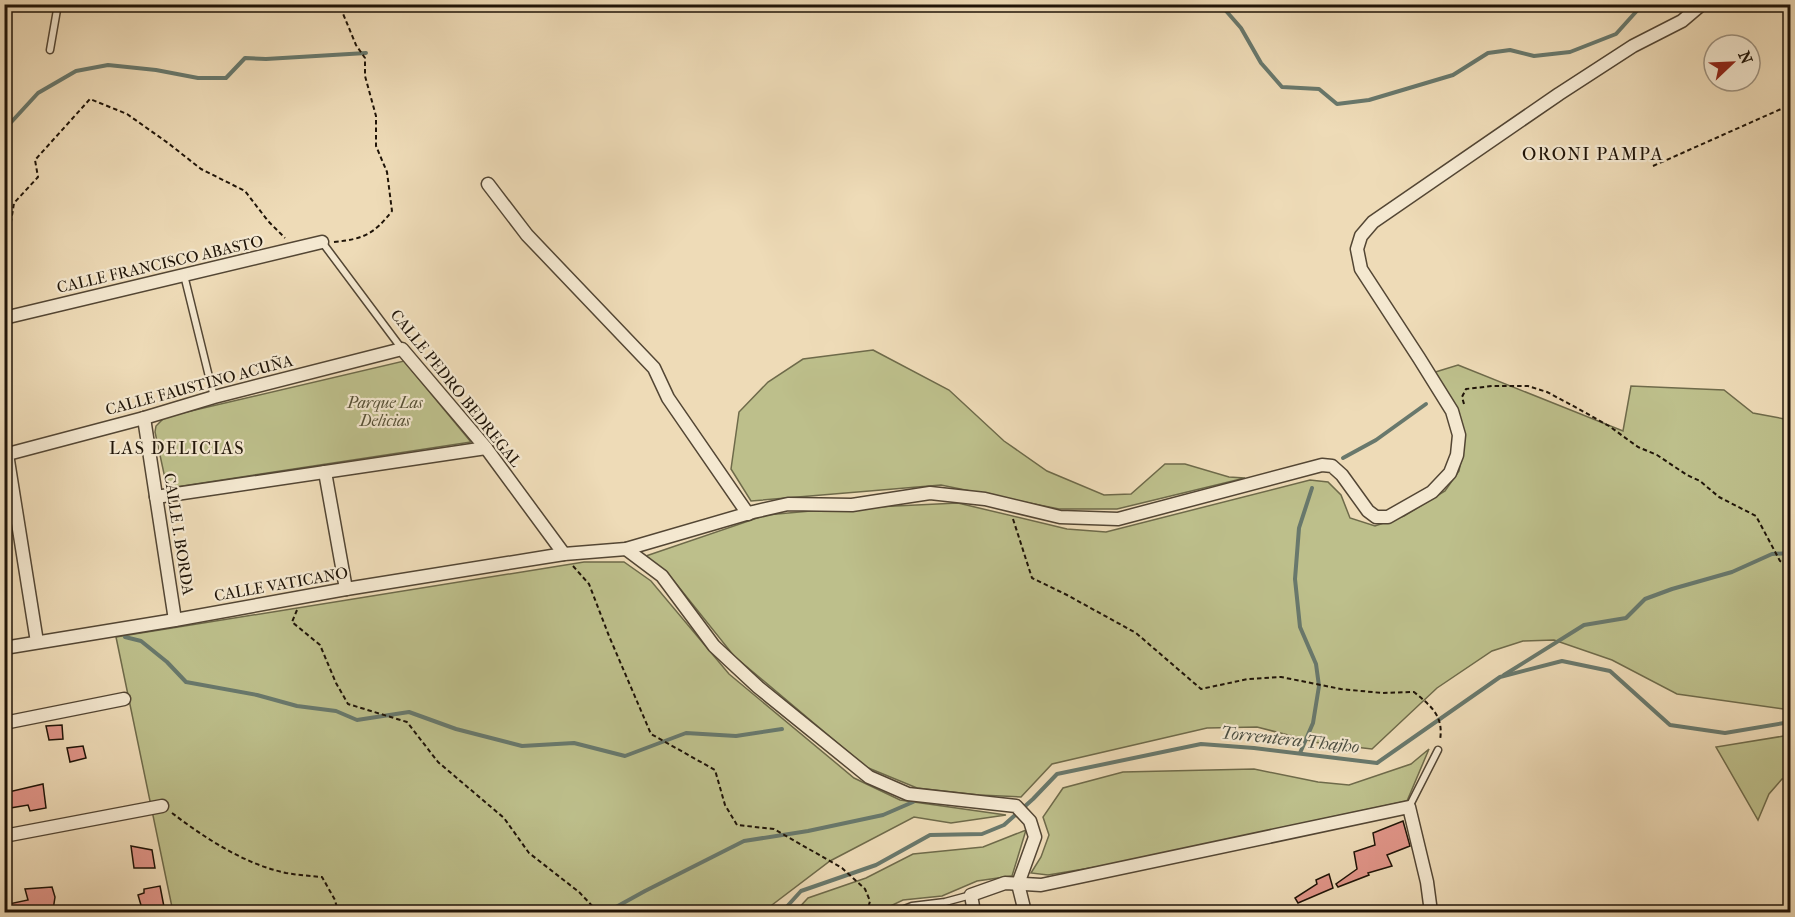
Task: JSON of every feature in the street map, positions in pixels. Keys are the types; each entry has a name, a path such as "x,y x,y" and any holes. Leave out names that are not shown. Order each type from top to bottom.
{"street":[{"name":"CALLE VATICANO","path":"4,648 564,554 626,549 788,504 852,505 930,493 986,499 1060,517 1118,519 1322,465 1332,466 1342,475 1355,495 1376,518 1388,517 1432,492 1450,472 1457,455 1460,435 1452,411 1361,269 1357,249 1361,236 1373,222 1559,94 1633,46 1682,21 1702,4"},
{"path":"488,184 527,235 654,368 668,398 748,514"},
{"name":"CALLE FRANCISCO ABASTO","path":"4,318 322,242"},
{"name":"CALLE FAUSTINO ACUÑA","path":"6,454 402,349"},
{"name":"CALLE PEDRO BEDREGAL","path":"402,349 486,448 564,554"},
{"name":"CALLE I. BORDA","path":"144,418 175,621"},
{"path":"156,497 486,448"},
{"path":"6,454 10,513 37,642"},
{"path":"325,472 346,589"},
{"path":"626,549 662,576 714,646 822,740 869,777 908,794 1016,806 1030,821 1035,837 1018,884 1025,912"},
{"path":"4,723 124,699"},
{"path":"4,836 162,806"},
{"path":"974,912 971,895 1005,883 1041,885 1409,807 1427,882 1431,912"}],"lane":[{"path":"50,50 58,4"},
{"name":"CALLE PEDRO BEDREGAL","path":"322,242 402,349"},
{"path":"184,275 214,397"},
{"path":"1409,807 1438,750"},
{"path":"897,912 912,906 945,902 971,895"}],"path":[{"path":"322,242 366,237 382,225 393,211 387,172 376,146 376,116 365,76 365,58 356,45 339,4"},
{"path":"4,236 10,228 14,203 38,177 35,160 90,99 127,114 201,169 245,191 268,221 295,249"},
{"path":"1653,165 1791,105"},
{"path":"1465,405 1462,397 1466,389 1476,387 1528,386 1547,392 1610,426 1638,447 1657,455 1700,481 1719,497 1756,516 1780,561 1791,567"},
{"path":"1008,505 1020,534 1032,578 1136,633 1201,689 1248,679 1281,677 1382,693 1414,692 1437,714 1442,729 1438,750"},
{"path":"564,554 588,584 651,734 714,770 725,805 737,825 774,829 842,868 865,889 870,901 867,912"},
{"path":"304,597 292,622 320,645 336,683 348,704 407,722 438,762 504,818 529,853 579,892 598,912"},
{"path":"162,806 194,829 242,857 285,873 322,878 335,900 338,912"}],"green space":[{"path":"873,350 949,390 1004,441 1047,471 1104,495 1131,494 1165,464 1185,464 1229,477 1245,478 1117,509 1059,509 941,485 751,501 731,469 739,412 768,382 803,359"},
{"name":"Parque Las Delicias","path":"404,361 471,442 176,487 166,483 155,432 156,426 165,417"},
{"path":"1458,365 1623,431 1631,386 1724,390 1753,413 1790,420 1790,708 1677,694 1612,660 1554,640 1523,641 1492,651 1437,688 1372,749 1319,743 1257,727 1207,728 1052,764 1021,797 917,788 866,767 734,656 666,571 643,557 766,515 833,509 958,503 1067,529 1106,532 1310,480 1328,482 1341,495 1350,518 1375,526 1404,516 1445,491 1459,471 1465,439 1456,415 1429,374"},
{"path":"584,562 624,562 651,581 729,674 854,778 900,800 1006,815 951,823 914,817 830,861 772,905 767,912 173,912 116,637"},
{"path":"1790,735 1790,779 1782,779 1769,794 1758,820 1716,747"},
{"path":"1429,749 1407,801 1108,865 1048,875 1031,873 1041,857 1049,835 1043,817 1063,788 1123,772 1254,769 1318,782 1349,785 1411,764"},
{"path":"1026,830 1012,876 977,881 942,896 903,900 878,912 795,912 808,898 866,878 913,854 983,847"}],"building":[{"path":"62,725 63,739 49,740 46,726"},
{"path":"83,746 86,758 70,762 67,748"},
{"path":"43,784 46,808 30,811 28,805 4,809 4,793"},
{"path":"1403,821 1410,846 1387,855 1392,866 1368,873 1369,875 1338,887 1336,884 1357,869 1354,852 1375,845 1373,833"},
{"path":"131,846 152,850 155,868 134,868"},
{"path":"1329,874 1333,888 1298,903 1295,898 1317,884 1316,880"},
{"path":"160,886 165,912 143,912 138,895 144,893 144,889"},
{"path":"52,887 55,897 53,910 4,912 4,905 28,900 25,889"}],"waterway":[{"path":"1220,4 1241,28 1261,63 1282,87 1319,89 1337,104 1369,100 1453,75 1488,53 1510,50 1534,56 1570,52 1616,34 1643,4"},
{"path":"4,130 38,93 76,71 108,65 156,70 198,78 226,78 245,58 266,59 366,53"},
{"path":"1343,458 1376,440 1426,404"},
{"path":"1300,753 1313,723 1319,686 1316,664 1300,627 1295,579 1299,528 1312,488"},
{"path":"1504,675 1584,625 1626,618 1645,599 1732,572 1772,554 1790,553"},
{"path":"125,637 141,641 167,662 186,682 257,695 297,706 336,711 357,720 409,712 456,729 522,746 574,743 625,756 686,733 736,736 782,729"},
{"name":"Torrentera Thajho","path":"782,912 801,891 876,865 930,835 982,834 1004,825 1057,774 1201,744 1377,763 1500,677 1562,661 1610,671 1670,725 1725,733 1790,722"},
{"path":"607,912 744,841 808,831 883,815 913,802"}],"district":[{"name":"ORONI PAMPA","path":"1593,154"},
{"name":"LAS DELICIAS","path":"177,448"}]}
